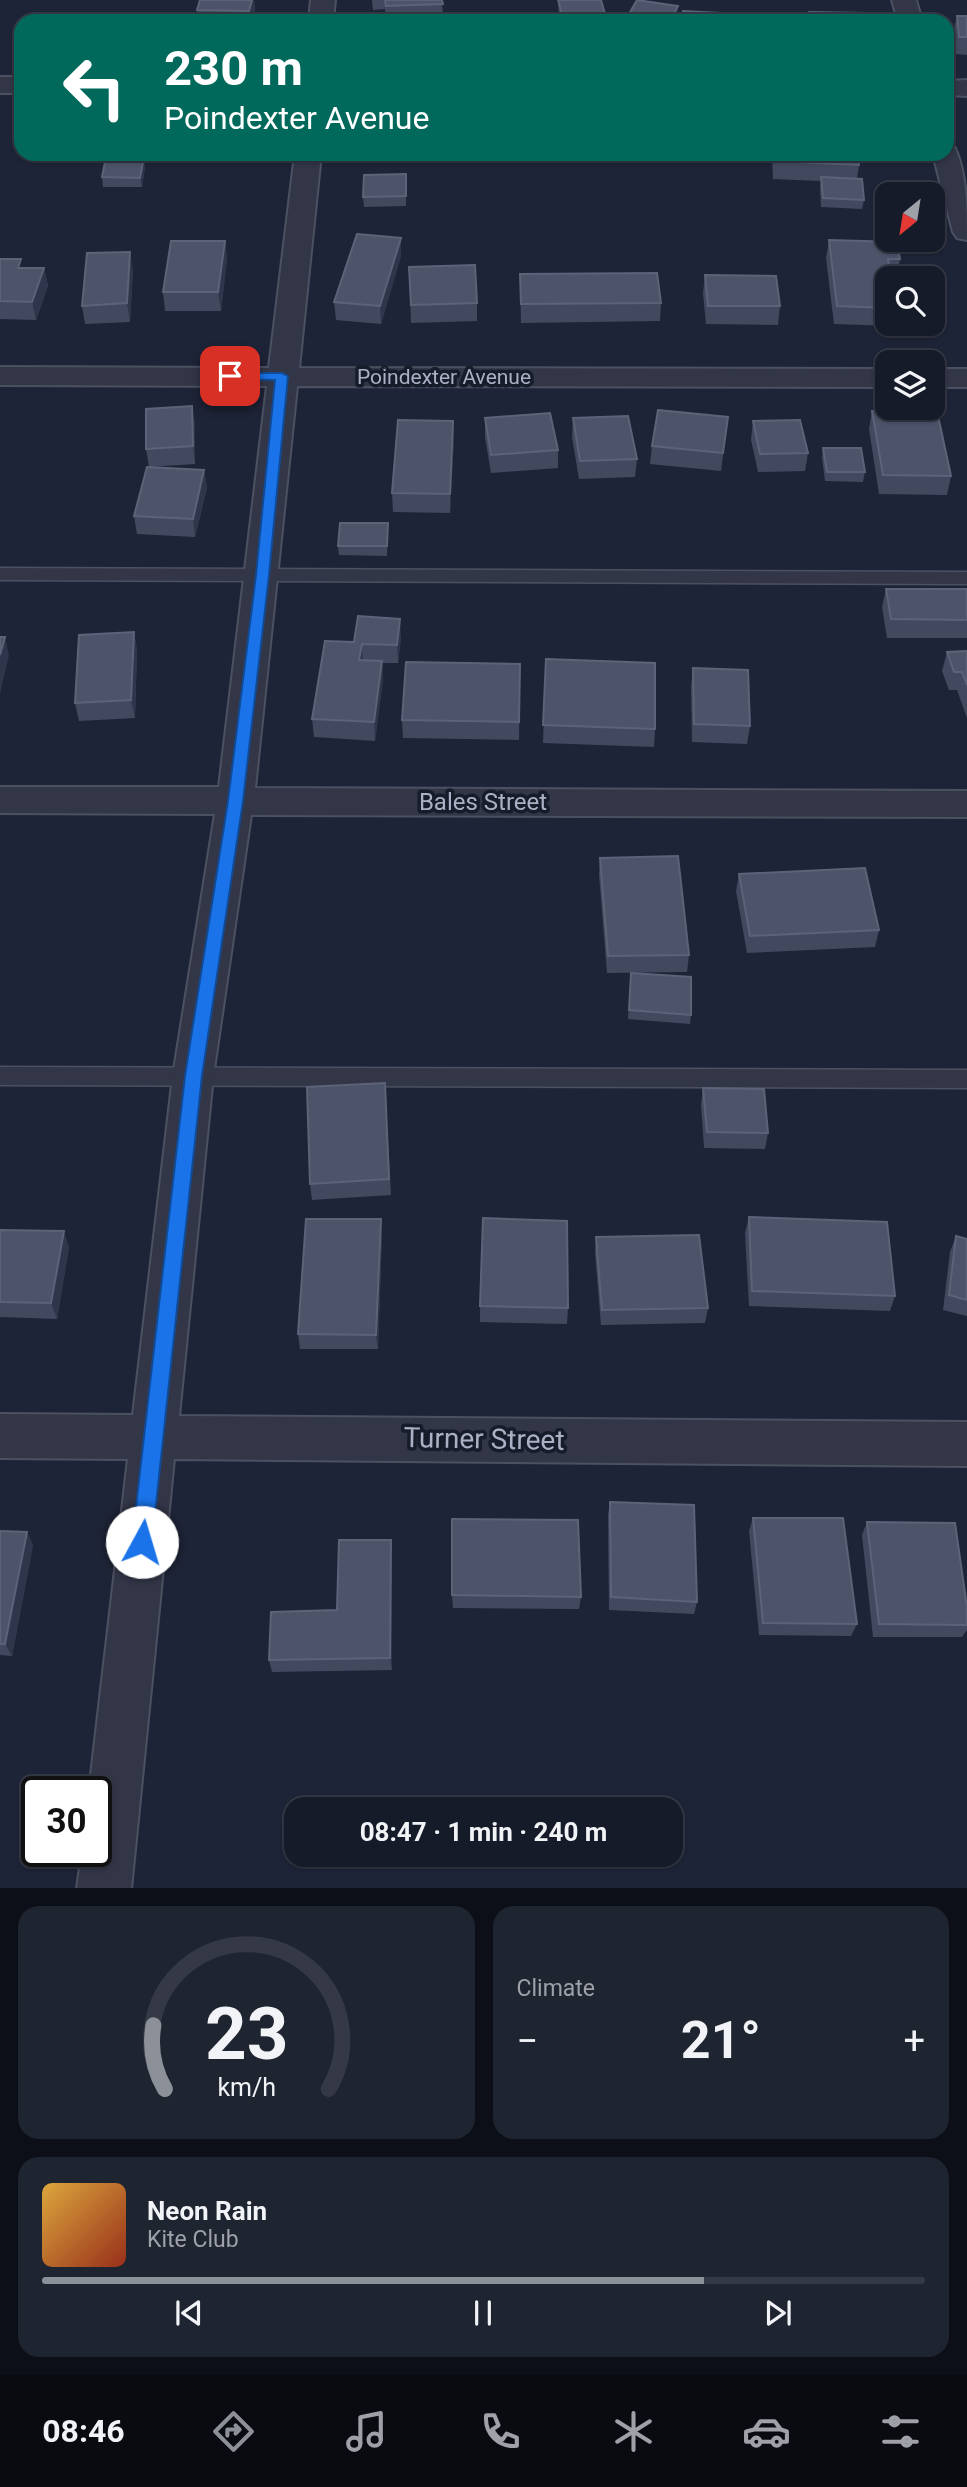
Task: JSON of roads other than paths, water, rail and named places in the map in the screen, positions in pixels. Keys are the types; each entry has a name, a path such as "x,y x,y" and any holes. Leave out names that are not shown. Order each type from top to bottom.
{"street":[{"path":"104,1888 193,1076 235,801 307,161"},
{"path":"948,161 967,232"},
{"name":"Poindexter Avenue","path":"0,376 875,378"},
{"path":"945,378 967,379"},
{"name":"Bales Street","path":"0,800 967,804"},
{"name":"Turner Street","path":"0,1436 154,1435 967,1444"}],"lane":[{"path":"0,573 967,578"},
{"path":"0,1076 967,1079"}]}
